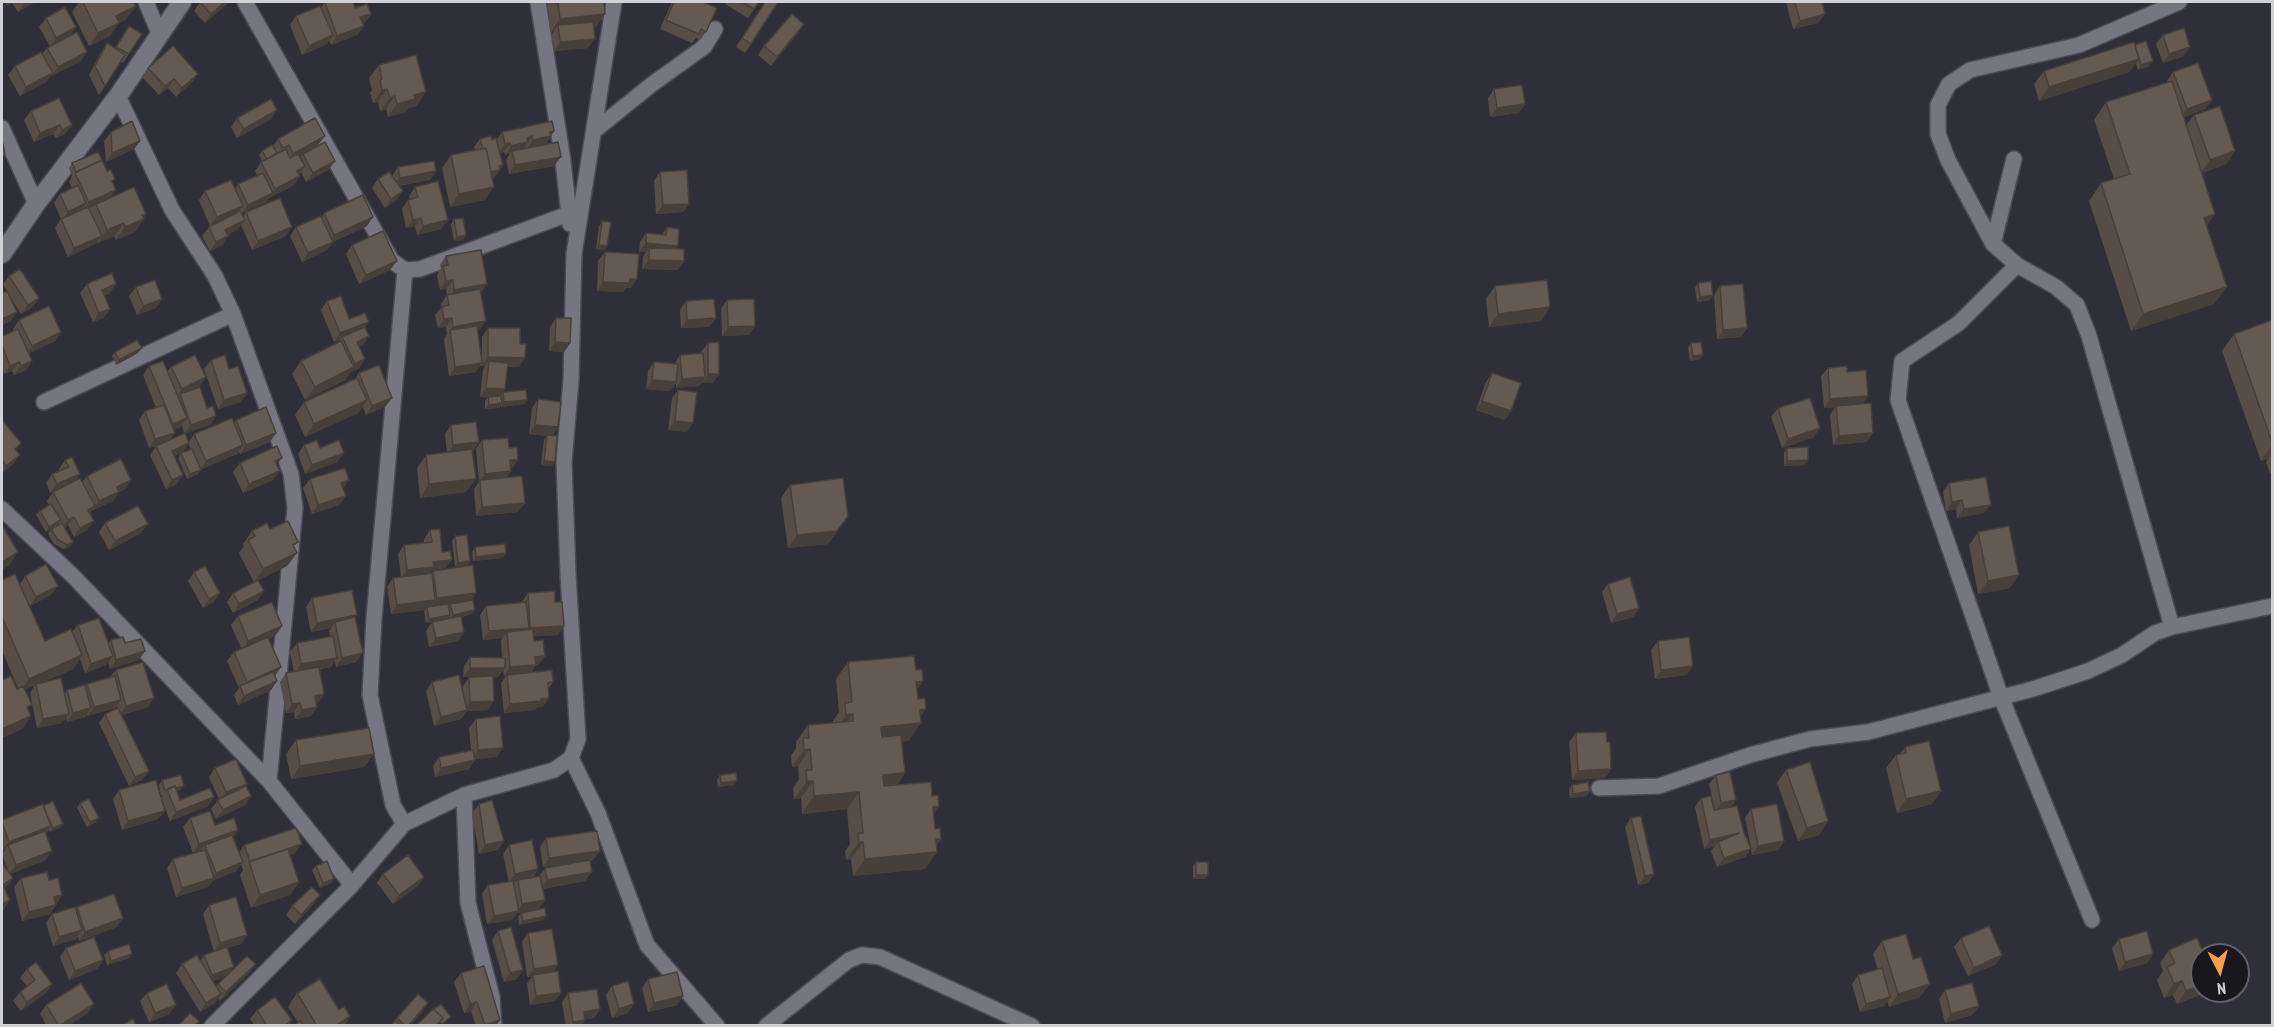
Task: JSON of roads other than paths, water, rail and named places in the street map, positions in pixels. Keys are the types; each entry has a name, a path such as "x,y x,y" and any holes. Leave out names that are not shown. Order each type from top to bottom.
{"street":[{"path":"146,2 159,33"},
{"path":"2,254 36,204 118,96 182,2"},
{"path":"245,2 392,261 405,270 420,269 568,214"},
{"path":"537,2 563,161 574,254"},
{"path":"212,1026 351,885 404,824 464,795 554,770 572,759 578,739 564,462 571,380 574,254 614,2"},
{"path":"2172,627 2089,336 2077,305 2056,287 2017,265 1993,243 1948,160 1938,134 1938,105 1949,84 1970,70 2079,45 2179,2"},
{"path":"594,131 651,85 704,47 715,29"},
{"path":"118,96 172,210 215,276 234,314 294,486 295,508 269,781"},
{"path":"2,128 36,204"},
{"path":"1993,243 2014,159"},
{"path":"2017,265 1959,323 1902,361 1898,400 2001,697 2092,920"},
{"path":"404,824 393,805 370,695 373,625 405,270"},
{"path":"44,402 234,314"},
{"path":"2,509 74,577 269,781 351,885"},
{"path":"1599,788 1659,786 1750,755 1810,739 1868,732 2001,697 2088,671 2122,655 2155,633 2172,627 2272,606"},
{"path":"572,759 598,813 647,945 717,1026"},
{"path":"464,795 468,903 492,997 494,1026"},
{"path":"766,1026 849,960 862,955 880,957 1032,1026"}]}
